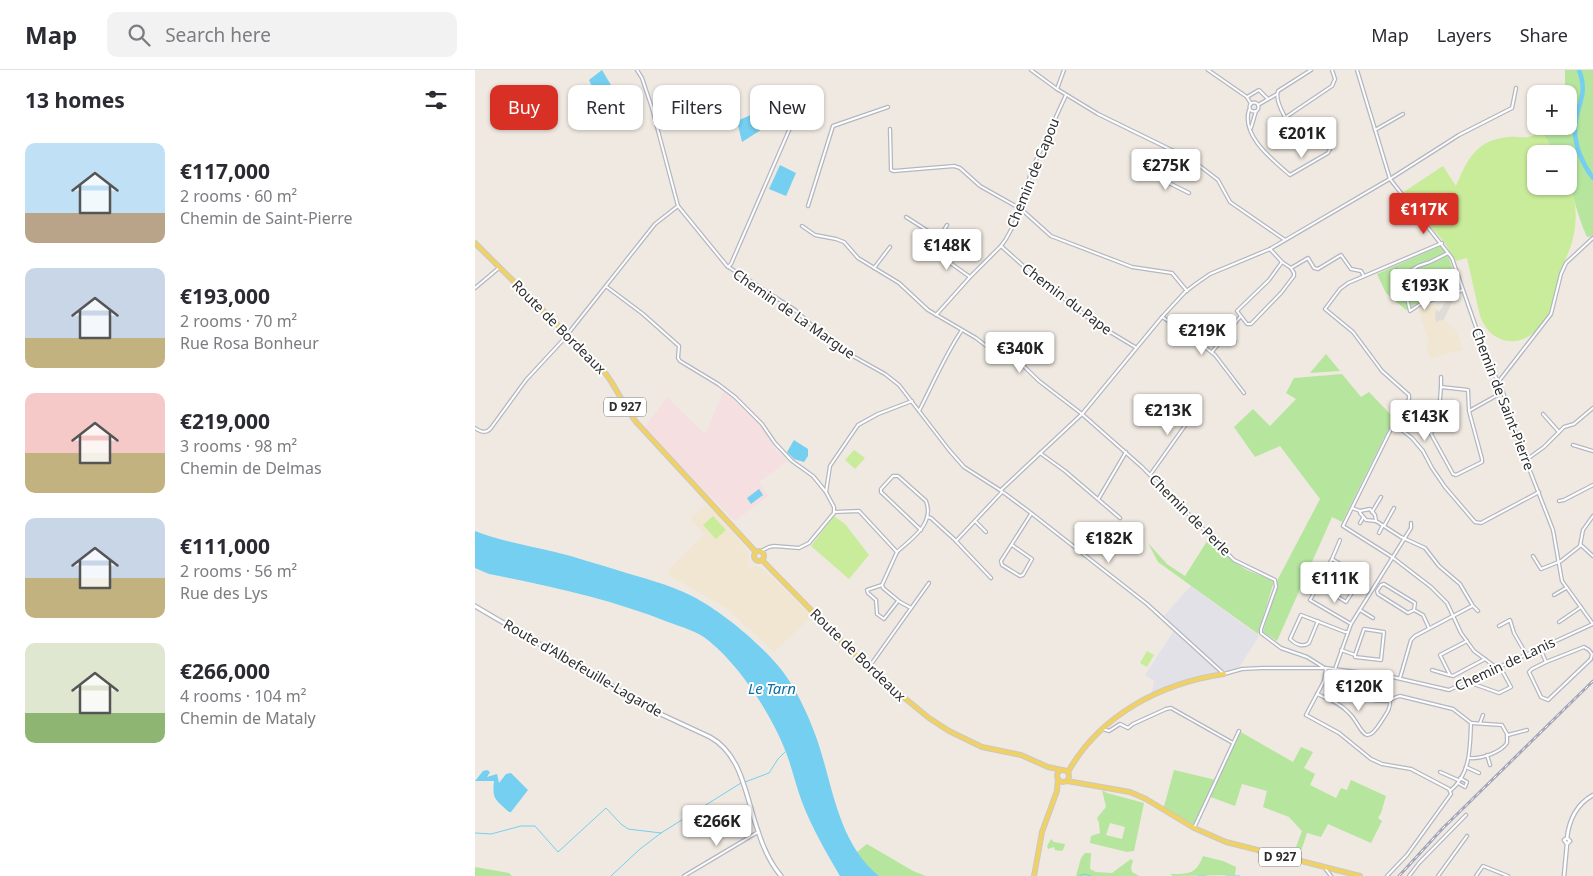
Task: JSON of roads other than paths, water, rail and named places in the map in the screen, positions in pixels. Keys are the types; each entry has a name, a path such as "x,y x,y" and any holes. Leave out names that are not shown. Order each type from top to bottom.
{"main road":[{"name":"Route de Bordeaux","path":"475,243 606,373 637,423 756,552"},
{"path":"761,551 764,556 762,560 754,558 753,555 756,552 761,551"},
{"name":"Route de Bordeaux","path":"762,560 868,668 929,718 949,731 979,746 1021,755 1048,767 1062,770"},
{"name":"Route d'Albefeuille-Lagarde","path":"475,606 601,678 639,704 720,743 728,752 739,772 765,850 781,876"},
{"path":"1034,876 1044,828 1057,791 1058,773 1073,762 1103,729 1131,708 1158,692 1187,681 1223,674"},
{"path":"1057,791 1069,778 1073,762"},
{"name":"Route de Bordeaux","path":"1048,767 1058,777"},
{"path":"1062,770 1069,772 1079,782"},
{"path":"1058,777 1061,781 1066,781"},
{"name":"D 927","path":"1066,781 1130,792 1146,799 1210,836 1238,846 1360,876"}],"street":[{"name":"Chemin de La Margue","path":"637,70 642,78 652,108 678,206 728,267 795,310 833,345 885,374 899,385 964,467 1031,513 1157,612 1223,674"},
{"path":"1031,70 1057,89 1098,114 1192,160 1218,180 1229,202 1285,240"},
{"path":"1057,89 1065,70"},
{"path":"1209,70 1247,97 1251,104 1248,118 1263,152 1290,175 1293,175 1330,151 1319,135 1303,144 1292,130 1286,118 1279,103 1278,92"},
{"path":"1251,128 1258,105 1311,70"},
{"path":"1286,118 1332,86 1335,79 1332,70"},
{"name":"Chemin de Saint-Pierre","path":"1357,70 1389,179 1442,243 1452,258 1487,359 1499,381 1526,460 1553,530 1562,581 1593,624"},
{"path":"956,541 1001,491 1082,414 1135,347 1187,291 1210,274 1270,249 1389,179 1459,135 1512,108 1516,88"},
{"path":"1247,97 1259,90 1268,99"},
{"name":"Chemin de Capou","path":"936,315 1001,246 1018,217 1032,169 1066,94"},
{"path":"1251,104 1255,102 1258,105"},
{"path":"808,206 833,126 888,107"},
{"path":"1249,110 1256,111"},
{"path":"1375,130 1403,114"},
{"path":"890,129 891,170 954,166 960,168 980,186 1021,209 1051,236 1132,267 1172,273 1187,291"},
{"path":"728,267 753,217 789,130"},
{"path":"1151,174 1189,193"},
{"path":"475,428 479,431 488,431 525,380 607,287 655,224 678,206"},
{"path":"906,217 939,238"},
{"path":"947,225 932,250 970,277"},
{"name":"Chemin de Perle","path":"802,226 815,235 836,238 843,242 858,258 905,287 928,310 989,348 1008,351 1039,381 1082,414 1126,452 1234,560 1275,580 1276,587 1261,633 1281,648 1307,657 1324,668"},
{"path":"1499,381 1551,314 1561,274 1566,263 1593,238"},
{"path":"1442,243 1348,283 1340,289 1325,308 1353,332 1382,371 1409,395 1409,399 1394,424 1343,526 1392,557 1431,587 1447,603 1474,651 1498,668 1511,687 1499,693 1468,682"},
{"path":"874,268 890,246"},
{"name":"Chemin du Pape","path":"1001,246 1029,271 1095,323 1135,347"},
{"path":"1270,249 1295,273 1281,293 1251,324 1247,324 1237,313 1238,309 1269,280 1282,262"},
{"path":"1399,278 1418,266 1431,262 1449,252"},
{"path":"1291,268 1308,258 1314,268 1318,269 1341,255 1351,269 1361,270 1365,276"},
{"path":"475,288 500,267"},
{"path":"1396,270 1405,290 1410,310 1463,290"},
{"path":"607,287 643,314 679,346 678,358 680,361 719,384 735,397 762,424 775,443 792,461 813,476 826,492 834,512"},
{"path":"1162,317 1212,352 1244,393"},
{"path":"1212,352 1240,317"},
{"path":"1219,343 1210,337 1218,326 1235,341"},
{"path":"919,411 945,358 962,330"},
{"path":"1441,376 1439,412 1431,434 1453,474 1457,475 1482,462 1469,411 1468,390 1441,387"},
{"path":"1469,411 1503,392"},
{"path":"826,492 830,466 858,425 878,414 912,401"},
{"path":"1150,475 1199,406"},
{"path":"1526,460 1544,447 1568,425 1574,424 1593,408"},
{"path":"1543,414 1559,432"},
{"path":"1394,424 1412,438 1423,450 1445,487 1475,522 1481,523 1539,492"},
{"path":"1573,445 1593,451"},
{"path":"1098,498 1126,452"},
{"path":"1041,453 1098,498 1119,518"},
{"path":"898,600 884,619 877,614 876,600 867,590 882,585 897,552 921,530 924,526 927,517 927,505 926,501 899,476 893,476 881,489 884,495 921,530"},
{"path":"1559,501 1593,485"},
{"path":"1372,512 1381,497"},
{"path":"1352,508 1360,511 1370,509 1376,521"},
{"path":"1379,533 1394,508"},
{"path":"761,551 769,547 793,549 807,545 834,512 859,511 897,552"},
{"path":"1360,511 1363,518 1376,521 1404,539 1426,549 1435,562 1465,589 1473,606 1478,611"},
{"path":"1012,545 1033,559 1023,575 1020,576 1002,565 1001,561 1031,513"},
{"path":"1533,556 1541,569 1559,561 1581,545 1583,530 1593,516"},
{"path":"927,517 931,518 956,541 991,578"},
{"path":"1360,523 1363,518"},
{"path":"975,521 986,532"},
{"path":"1335,669 1351,624 1411,528 1411,523"},
{"path":"1340,540 1310,600 1351,624"},
{"path":"1581,545 1593,556"},
{"path":"1318,586 1346,602 1362,577 1332,559"},
{"path":"872,663 929,583"},
{"path":"1384,584 1415,603 1414,610 1408,613 1378,594 1381,585 1384,584"},
{"path":"882,585 883,588 898,600 911,608"},
{"path":"1375,586 1379,589"},
{"path":"1554,595 1566,588"},
{"path":"1400,678 1411,640 1429,628 1473,606"},
{"path":"1559,622 1581,607"},
{"path":"1359,610 1373,618"},
{"path":"1414,610 1423,616 1429,628"},
{"path":"1318,621 1306,646 1290,639 1299,616 1318,621 1348,632"},
{"path":"1499,626 1511,620 1514,633 1526,654"},
{"name":"Chemin de Lanis","path":"1324,668 1400,678 1449,690 1593,624"},
{"path":"1341,650 1355,655 1355,657 1381,660 1384,632 1364,629 1355,655"},
{"path":"1450,675 1440,655 1467,641"},
{"path":"1584,647 1592,654 1591,659 1548,700 1541,697 1529,672 1546,662 1584,647"},
{"path":"1540,648 1546,662"},
{"path":"1432,670 1453,676 1485,660"},
{"path":"1223,674 1242,669 1324,668 1326,677 1306,715 1339,734 1371,759 1382,764 1411,769 1450,791"},
{"path":"1317,694 1335,702 1349,712 1361,732 1365,735 1370,735 1375,731 1391,706 1390,700"},
{"path":"1335,702 1340,696 1344,695 1390,700 1401,696 1453,709 1471,723 1502,725 1507,735 1507,743 1504,747 1475,758 1469,758"},
{"path":"1103,729 1109,731 1120,724 1128,728 1133,724 1171,708 1233,743"},
{"path":"1480,723 1483,715"},
{"path":"1387,876 1412,850 1451,794 1450,791 1459,781 1469,758 1471,723"},
{"path":"1507,735 1527,730"},
{"path":"1194,828 1239,731"},
{"path":"1487,754 1490,765"},
{"path":"1466,767 1479,773"},
{"path":"1440,772 1459,781"},
{"path":"1564,876 1567,844 1570,841 1567,838 1571,819 1582,803 1593,795"},
{"path":"1589,797 1593,800"},
{"path":"1409,876 1419,863 1466,815"},
{"path":"684,876 758,832"},
{"path":"1438,876 1467,836"},
{"path":"1477,876 1483,866 1508,876"},
{"path":"1324,867 1331,876"}],"water":[{"path":"602,70 611,85 591,85 589,80"},
{"path":"750,115 750,130 761,130 742,142 739,130 740,120"},
{"path":"780,165 796,173 786,196 769,189"},
{"path":"794,440 808,449 808,456 804,462 794,459 787,452"},
{"path":"759,489 763,495 751,504 747,498"},
{"name":"Le Tarn","path":"475,531 571,556 674,588 704,603 745,633 780,668 796,692 815,734 838,810 853,846 879,876 840,876 819,840 806,812 786,752 770,718 752,689 731,662 709,641 689,630 624,606 557,588 489,574 475,568"},
{"path":"487,770 490,772 487,777 497,774 499,783 506,774 511,773 528,790 511,812 495,798 494,781 475,781 483,771"}],"waterway":[{"path":"1579,70 1583,87 1576,119 1575,134 1580,154 1593,178"},
{"path":"745,782 769,773 785,752"},
{"path":"611,876 640,849 661,833 741,783"},
{"path":"475,833 491,834 521,826 535,826 558,852 606,808 628,829 661,833"},
{"path":"1079,876 1084,874 1091,876"},
{"path":"1198,876 1206,876"},
{"path":"1226,876 1240,876"}],"railway":[{"path":"1399,876 1443,828 1593,681"}]}
